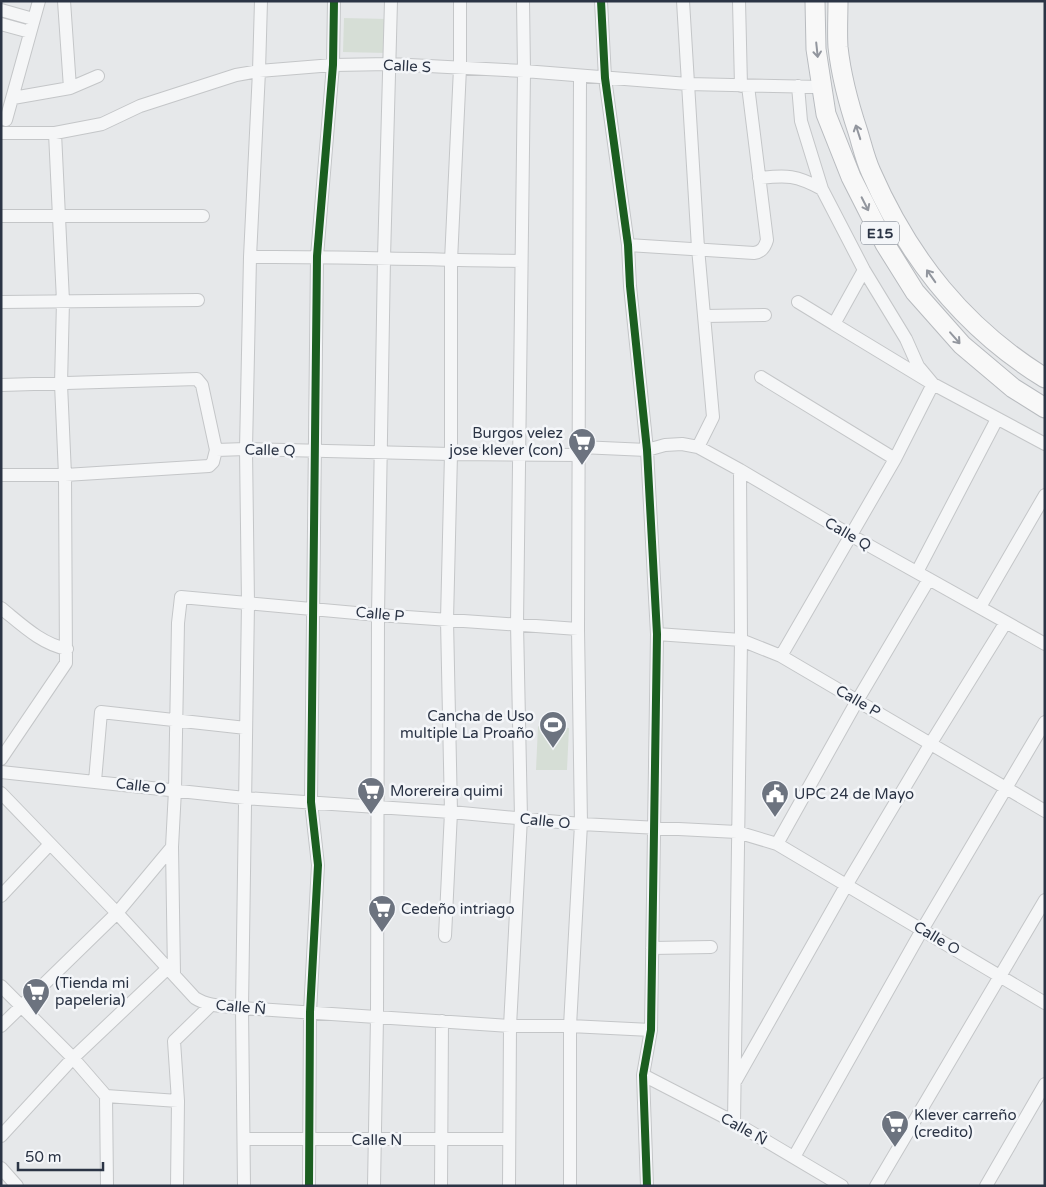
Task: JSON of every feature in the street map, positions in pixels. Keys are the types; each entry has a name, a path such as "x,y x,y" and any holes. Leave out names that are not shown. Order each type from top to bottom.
{"highway":[{"name":"E15","path":"815,1 816,49 826,114 851,177 885,244 915,292 962,345 1013,388 1045,408"},
{"name":"E15","path":"838,1 838,48 850,106 870,171 902,233 935,283 977,328 1027,368 1045,378"}],"street":[{"path":"6,120 38,1"},
{"path":"64,1 70,88"},
{"path":"244,1186 245,1139 242,1008 248,603 246,449 250,257 261,1"},
{"path":"309,1186 310,1012 318,865 311,802 317,256 333,65 334,1"},
{"path":"374,1186 377,1017 378,615 384,258 391,1"},
{"path":"446,936 451,812 447,620 452,454 451,260 460,68 460,1"},
{"path":"509,1186 510,1026 520,818 516,624 520,455 523,1"},
{"path":"601,1 605,78 628,245 630,286 647,450 657,634 651,1030 643,1076 646,1186"},
{"path":"683,1 698,248 713,417 698,447"},
{"path":"628,245 754,253 763,249 767,240 744,86 739,1"},
{"path":"1,10 33,19"},
{"path":"1,24 30,32"},
{"name":"Calle S","path":"1,133 54,133 102,124 140,106 236,75 259,71 333,65 390,64 524,71 688,84 822,86"},
{"path":"13,98 70,88 98,76"},
{"path":"570,1186 570,1026 582,824 578,629 580,76"},
{"path":"798,86 801,121 822,189 864,270 906,338 918,366 932,384"},
{"path":"1,759 66,663 65,476 60,384 63,301 54,133"},
{"path":"759,178 786,175 805,179 822,189"},
{"path":"1,216 203,216"},
{"path":"250,257 317,256 416,260 521,261"},
{"path":"834,324 864,270"},
{"path":"1,302 198,300"},
{"path":"798,302 932,384 1045,444"},
{"path":"705,316 766,314"},
{"path":"761,378 895,459"},
{"path":"1,385 197,379 202,385 216,450 212,465 209,466 65,476 1,474"},
{"path":"781,656 895,459 932,384"},
{"path":"917,572 997,419"},
{"name":"Calle Q","path":"216,450 520,455 580,451 647,450 666,445 682,444 698,447 1045,644"},
{"path":"734,1122 741,640 740,470"},
{"path":"980,607 1045,495"},
{"path":"777,844 857,700 929,579"},
{"name":"Calle P","path":"176,721 178,624 182,597 378,615 578,629"},
{"path":"1,608 31,632 53,646 67,649"},
{"path":"735,1082 847,884 1006,622"},
{"name":"Calle P","path":"657,634 741,640 781,656 1045,811"},
{"path":"95,781 101,712 246,728"},
{"path":"1,1136 73,1058 171,971 176,721"},
{"path":"794,1157 922,930 1045,722"},
{"name":"Calle O","path":"1,772 245,798 451,812 582,824 738,832 777,844 1045,1003"},
{"name":"Calle Ñ","path":"1,793 118,912 195,998 211,1005 510,1026 570,1026 651,1030"},
{"path":"1,896 50,844"},
{"path":"1,1026 118,912 172,847"},
{"path":"876,1186 1045,900"},
{"path":"652,948 711,947"},
{"path":"1,986 73,1058 106,1096 107,1186"},
{"path":"177,1186 178,1101 174,1040 211,1005"},
{"path":"441,1186 442,1021"},
{"name":"Calle Ñ","path":"643,1076 734,1122 842,1186"},
{"path":"986,1186 1045,1084"},
{"path":"106,1096 178,1101"},
{"name":"Calle N","path":"245,1139 441,1140 509,1138"},
{"path":"1,1168 17,1186"}],"shaded area":[{"path":"344,18 387,19 386,53 343,52"},
{"name":"Cancha de Uso multiple La Proaño","path":"538,726 569,728 567,770 536,770"}],"cycle path":[{"path":"309,1186 310,1012 318,865 311,802 317,256 333,65 334,1"},
{"path":"601,1 605,78 628,245 630,286 647,450 657,634 651,1030 643,1075 647,1186"}],"place":[{"name":"Burgos velez jose klever (con)","path":"582,466"},
{"name":"Cancha de Uso multiple La Proaño","path":"553,749"},
{"name":"Morereira quimi","path":"371,815"},
{"name":"UPC 24 de Mayo","path":"775,818"},
{"name":"Cedeño intriago","path":"382,933"},
{"name":"(Tienda mi papeleria)","path":"36,1016"},
{"name":"Klever carreño (credito)","path":"895,1148"}]}
